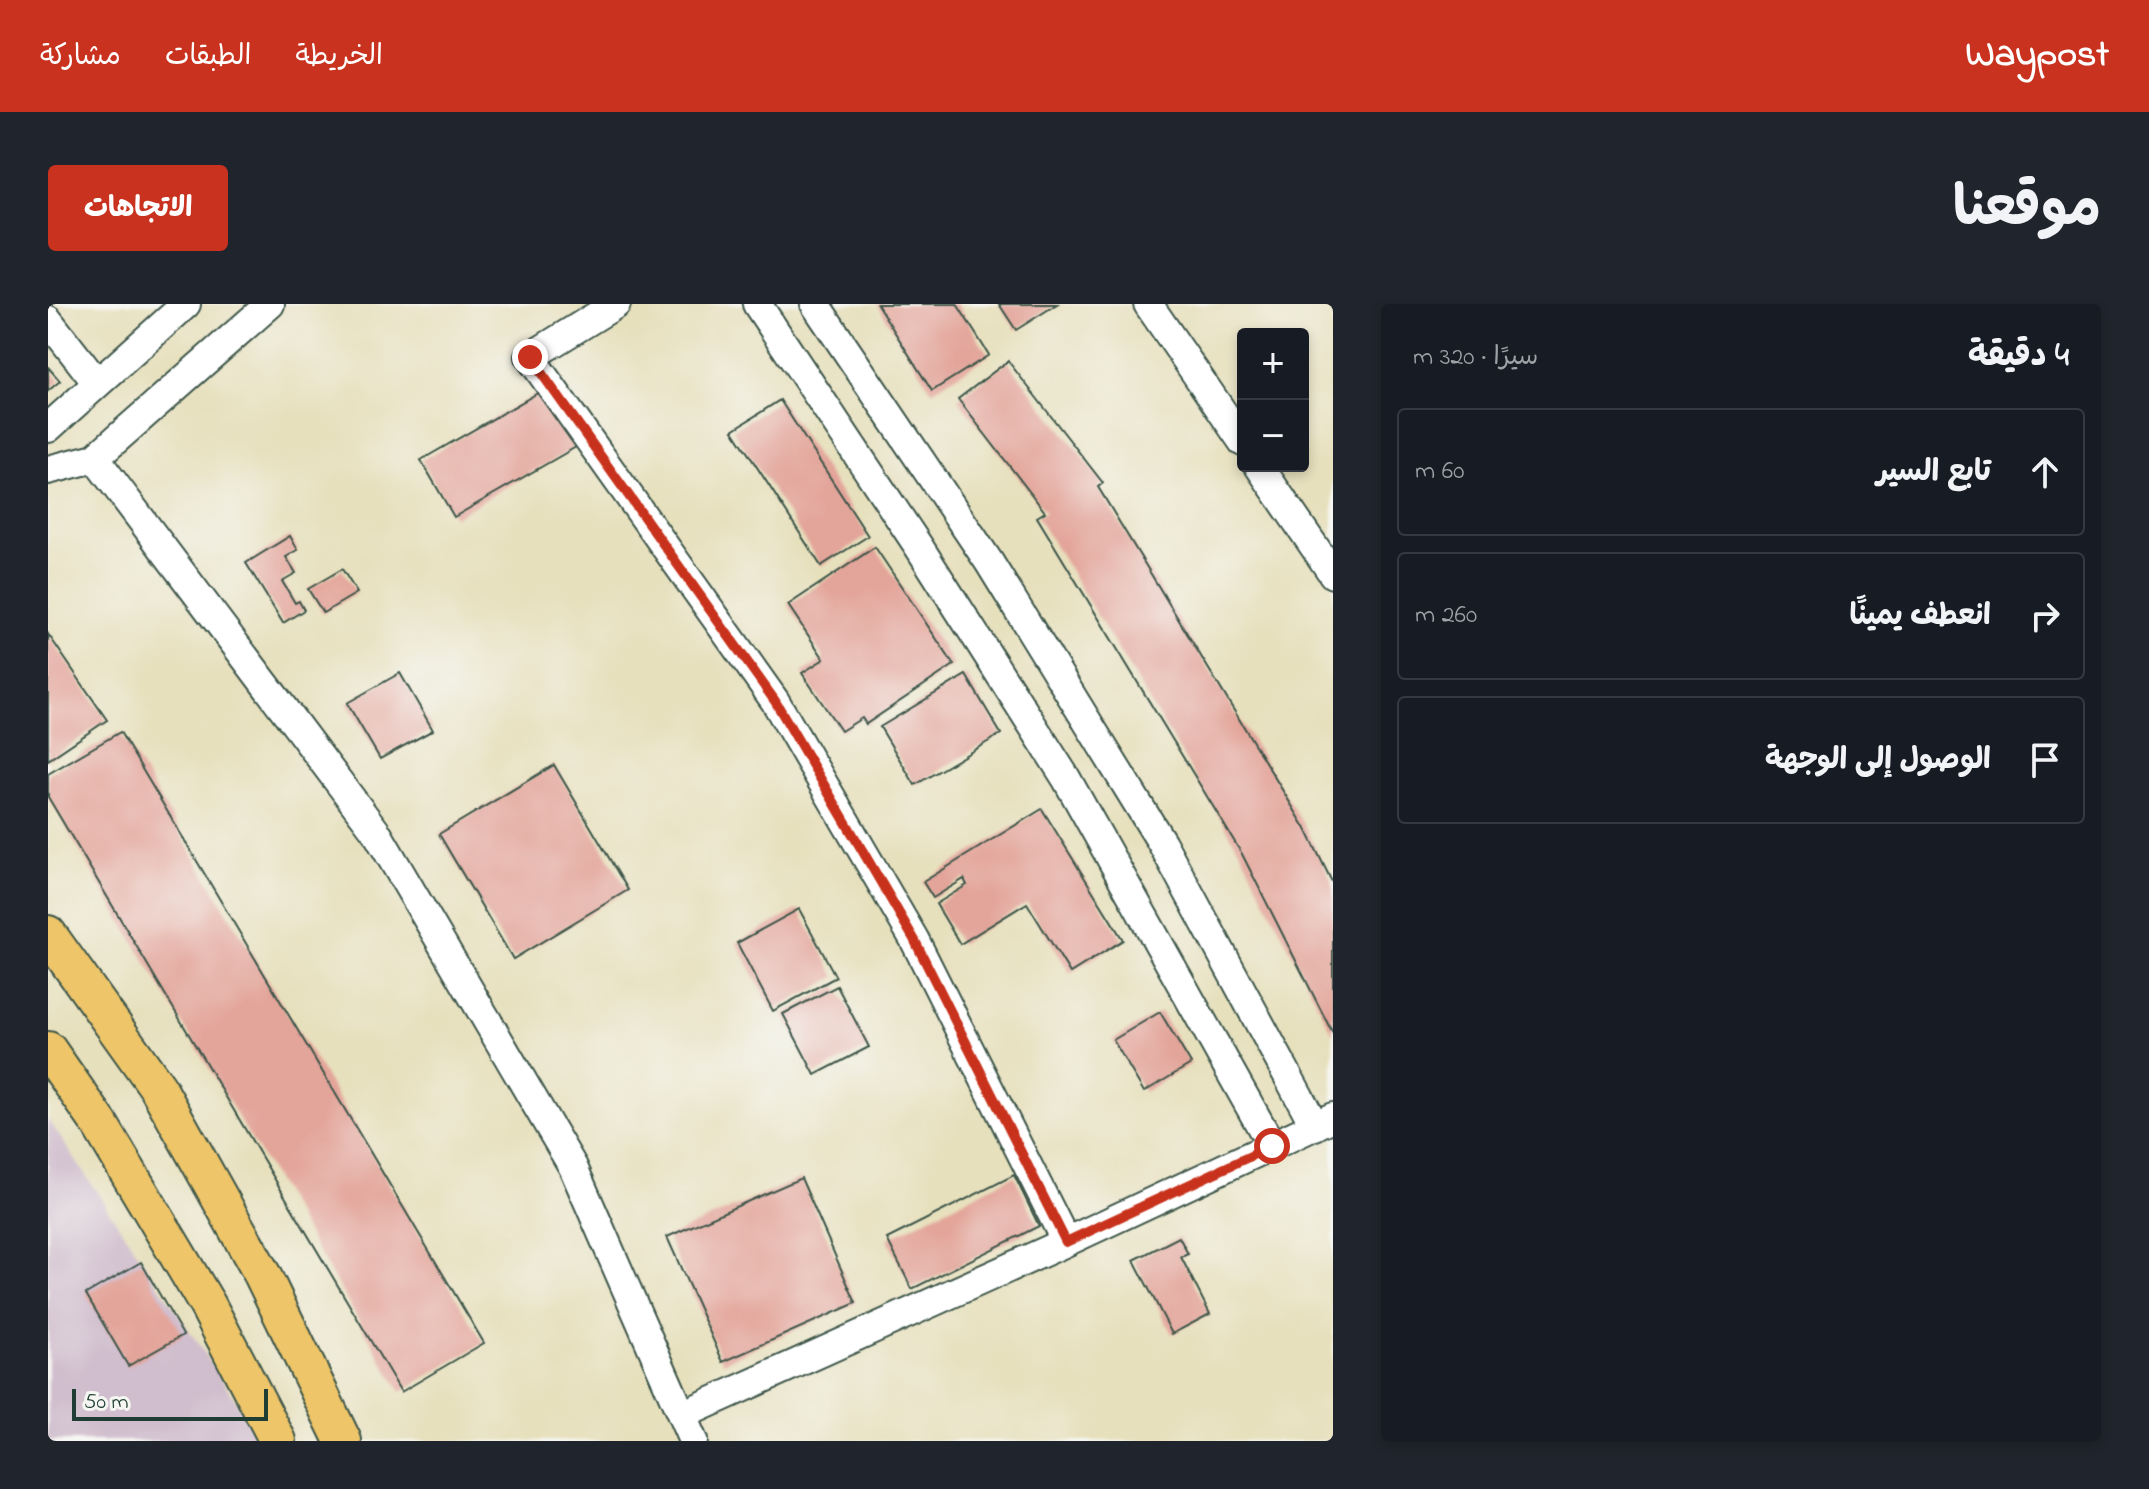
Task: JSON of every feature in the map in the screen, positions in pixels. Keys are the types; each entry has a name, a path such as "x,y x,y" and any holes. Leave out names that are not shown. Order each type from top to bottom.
{"main road":[{"path":"48,934 158,1088 262,1274 343,1441"},
{"path":"48,1050 99,1123 208,1306 278,1441"}],"street":[{"path":"48,428 186,304"},
{"path":"48,470 95,458 270,304"},
{"path":"616,304 530,357 775,701 914,939 1066,1242"},
{"path":"757,304 919,547 1066,778 1272,1146"},
{"path":"682,1415 1324,1122 1162,843 989,562 815,304"},
{"path":"1148,304 1237,433"},
{"path":"48,320 97,383"},
{"path":"95,458 377,833 573,1167 693,1441"},
{"path":"1263,472 1333,574"}],"shaded area":[{"path":"48,1119 263,1441 48,1441"}],"building":[{"path":"877,304 957,304 989,355 932,391"},
{"path":"999,304 1057,304 1016,330"},
{"path":"1008,361 1103,483 1098,487 1306,829 1333,884 1333,1034 1242,854 1037,517 1045,512 958,399"},
{"path":"48,367 60,381 48,391"},
{"path":"543,390 576,447 454,517 421,460"},
{"path":"780,400 868,536 821,566 733,430"},
{"path":"290,536 298,550 286,557 296,573 282,581 295,603 299,601 304,610 283,623 246,563"},
{"path":"875,547 954,665 866,724 862,718 841,731 802,673 824,659 788,605"},
{"path":"342,569 357,593 323,613 308,589"},
{"path":"48,634 107,720 48,760"},
{"path":"400,673 433,730 380,759 347,703"},
{"path":"966,675 1001,734 915,785 880,727"},
{"path":"120,732 484,1343 401,1392 48,797 48,774"},
{"path":"554,765 628,890 513,959 439,834"},
{"path":"1042,809 1123,940 1070,973 1027,903 960,944 936,904 967,885 964,879 933,898 923,882"},
{"path":"799,909 836,977 773,1011 737,943"},
{"path":"837,986 869,1047 815,1075 783,1014"},
{"path":"1160,1012 1191,1064 1144,1092 1113,1040"},
{"path":"1014,1175 1039,1226 912,1289 887,1239"},
{"path":"801,1178 856,1303 723,1362 667,1237"},
{"path":"1179,1237 1188,1254 1181,1257 1210,1314 1172,1334 1134,1260"},
{"path":"141,1262 183,1335 128,1366 86,1294"}],"route":[{"path":"530,357 775,701 914,939 1066,1242 1272,1146"}]}
